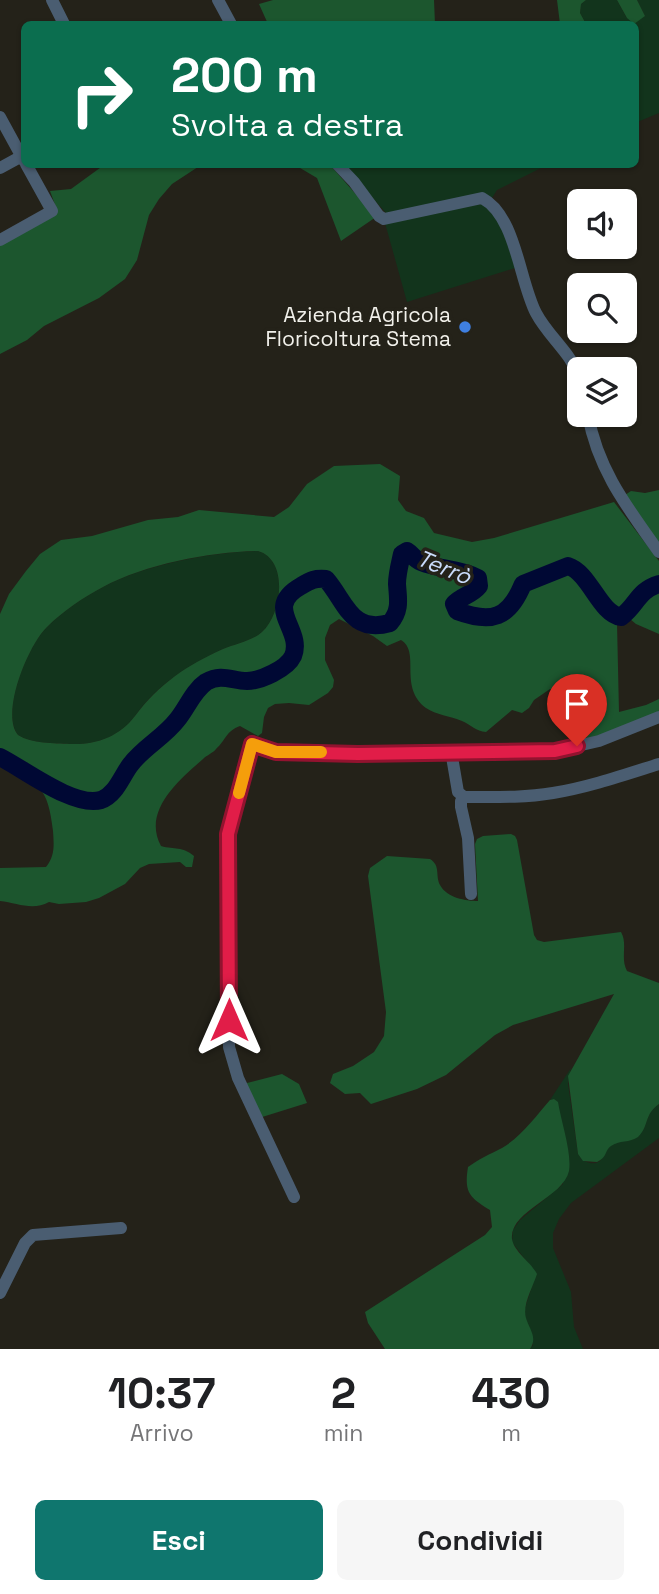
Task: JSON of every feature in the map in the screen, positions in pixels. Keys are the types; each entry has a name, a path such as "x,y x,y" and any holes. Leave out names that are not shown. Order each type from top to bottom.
{"street":[{"path":"52,0 62,21"},
{"path":"218,0 229,21"},
{"path":"0,117 21,156"},
{"path":"0,168 21,162"},
{"path":"0,240 52,211 28,168"},
{"path":"341,168 384,219 482,198 492,204 505,220 527,293 538,316 569,357"},
{"path":"590,427 607,474 659,552"},
{"path":"294,1197 238,1079 229,1047 228,834 252,744 276,752 358,754 555,751 599,741 659,717"},
{"path":"451,751 458,792 464,797 552,794 600,783 659,764"},
{"path":"464,797 461,807 468,838 471,894"},
{"path":"0,1293 25,1243 33,1235 121,1228"}],"green space":[{"path":"273,0 434,0 435,21 267,21 259,4"},
{"path":"557,0 586,0 581,4 580,13 584,21 560,21"},
{"path":"586,0 617,0 627,18 645,16 637,0 659,0 659,113 639,121 639,21 584,21 580,13 581,4"},
{"path":"617,0 637,0 645,16 638,21 627,18"},
{"path":"100,168 196,168 172,184 159,199 149,215 137,260 125,279 99,298 44,326 27,340 0,354 0,245 57,210 50,191 71,189"},
{"path":"300,168 333,168 376,217 341,241 317,178"},
{"path":"346,168 541,168 497,190 492,198 481,194 387,214"},
{"path":"481,204 489,207 504,232 515,268 407,302 385,223"},
{"path":"380,464 400,476 398,500 406,511 424,518 434,533 472,542 494,538 614,502 659,561 659,634 630,619 617,623 619,712 659,699 659,718 587,739 570,703 550,689 522,713 512,710 486,732 482,731 430,710 418,700 411,680 409,653 401,640 387,646 339,619 330,625 325,638 325,660 334,680 328,693 309,705 275,704 268,708 262,733 258,736 240,726 235,728 166,797 156,821 156,833 161,846 182,849 194,856 192,867 186,867 180,862 149,864 140,868 125,884 86,902 49,902 31,906 0,901 0,868 46,867 53,850 51,816 44,795 33,781 0,763 0,614 9,594 26,571 40,554 61,540 92,536 148,520 178,517 199,510 274,517 289,507 307,484 334,466","holes":["258,551 268,556 275,565 278,576 278,601 269,624 258,635 223,649 186,669 154,694 129,723 106,738 89,743 70,744 36,742 18,735 13,725 12,712 19,680 40,636 60,615 96,591 120,579 158,566 239,552"]},
{"path":"659,490 659,545 625,495 631,491 645,493"},
{"path":"258,551 268,556 275,565 279,588 274,613 262,632 210,655 174,677 154,694 129,723 106,738 89,743 70,744 36,742 18,735 13,725 12,711 25,663 47,627 67,610 103,587 138,572 200,557"},
{"path":"511,834 517,840 537,940 544,942 621,932 627,971 659,983 659,1104 651,1112 638,1137 611,1146 597,1162 583,1161 578,1154 568,1076 614,994 513,1025 495,1035 446,1075 417,1089 371,1104 360,1093 345,1094 330,1083 333,1074 353,1066 374,1052 384,1036 386,1012 368,876 370,868 387,856 430,859 437,868 440,885 447,893 478,901 477,839"},
{"path":"571,1068 568,1084 578,1154 584,1161 596,1163 613,1144 639,1135 650,1114 659,1104 659,1138 571,1203 553,1233 553,1248 571,1292 574,1327 583,1349 530,1349 533,1345 525,1308 536,1274 512,1242 513,1230 520,1220 563,1184 554,1099 550,1100"},
{"path":"282,1074 299,1084 307,1103 259,1118 243,1084"},
{"path":"550,1100 558,1102 566,1137 569,1171 565,1181 557,1189 519,1220 513,1229 512,1239 537,1274 525,1307 533,1337 530,1349 385,1349 368,1323 365,1312 485,1235 492,1227 490,1210 470,1193 467,1182 468,1167 516,1138"}],"waterway":[{"name":"Terrò","path":"0,757 64,793 90,801 101,800 115,789 136,758 172,726 197,690 206,682 222,678 247,681 259,679 279,670 290,661 295,646 284,611 285,602 290,594 301,586 313,580 326,579 358,620 366,624 390,623 397,609 397,580 402,554 407,551 421,562 478,578 479,586 454,604 457,611 480,617 490,617 505,611 523,584 568,566 582,576 613,614 621,617 646,590 659,584"}],"slow traffic":[{"path":"239,793 252,744 276,752 321,752"}],"place":[{"name":"Azienda Agricola Floricoltura Stema","path":"465,327"}],"route":[{"path":"229,1020 228,834 252,744 276,752 358,754 555,751 577,746"}]}
